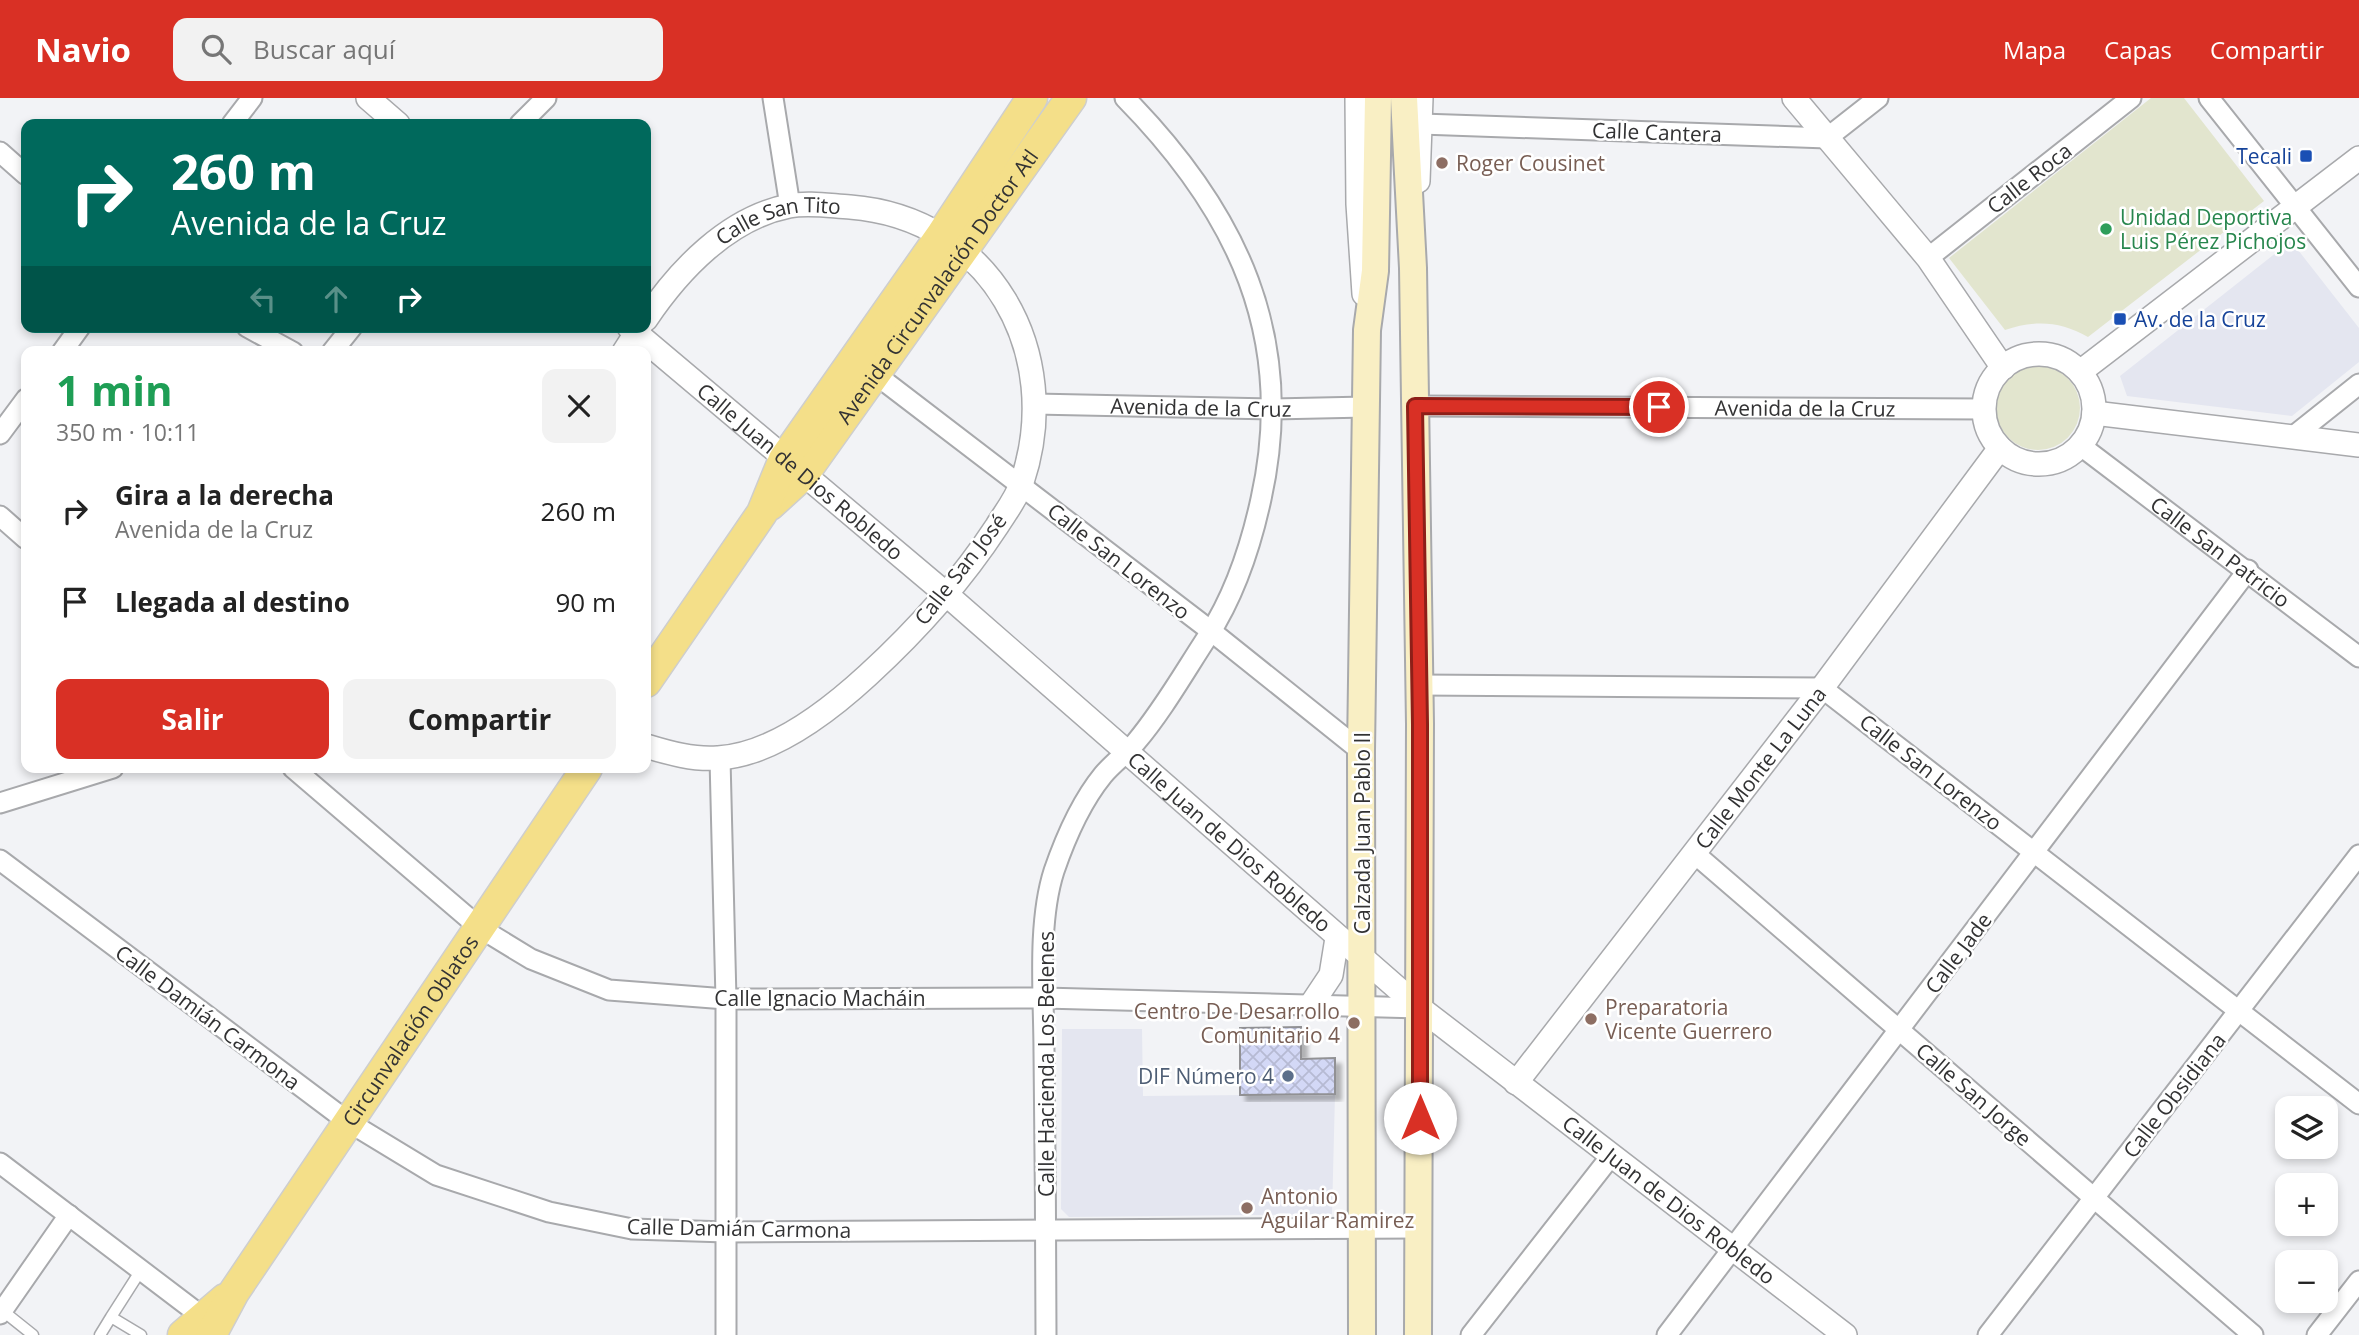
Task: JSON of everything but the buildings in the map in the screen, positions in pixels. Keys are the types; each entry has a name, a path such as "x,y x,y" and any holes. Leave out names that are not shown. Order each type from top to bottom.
{"main road":[{"name":"Avenida Circunvalación Doctor Atl","path":"793,467 875,374 1032,98"},
{"name":"Avenida Circunvalación Doctor Atl","path":"793,467 953,241 1071,98"},
{"name":"Calzada Juan Pablo II","path":"1362,1335 1361,751 1367,330 1375,271 1378,98"},
{"path":"1404,98 1413,268 1419,685 1418,1335"},
{"path":"651,675 793,467"},
{"name":"Circunvalación Oblatos","path":"208,1330 584,773"}],"street":[{"path":"236,119 252,98"},
{"path":"368,98 392,119"},
{"path":"525,119 546,98"},
{"path":"773,98 790,205"},
{"name":"Calle Hacienda Los Belenes","path":"1046,1335 1045,935 1054,874 1075,821 1102,776 1136,742 1211,631 1255,530 1269,463 1273,409 1271,374 1256,299 1238,252 1213,204 1160,134 1125,98"},
{"name":"Calzada Juan Pablo II","path":"1357,98 1358,204 1367,330"},
{"path":"1413,268 1421,98"},
{"path":"1794,98 1928,258 2003,368"},
{"path":"1827,138 1878,98"},
{"name":"Calle Roca","path":"1928,258 2131,98"},
{"path":"2209,98 2359,287"},
{"name":"Calle Cantera","path":"1421,124 1827,138"},
{"path":"0,152 21,171"},
{"path":"2080,372 2359,158"},
{"name":"Calle San Tito","path":"651,312 688,267 716,240 766,213 790,205 866,208 910,219 953,241"},
{"name":"Calle San José","path":"651,747 680,755 720,759 768,744 828,711 891,654 946,594 986,542 1021,485 1032,440 1035,404 1032,372 1014,314 996,284 953,241"},
{"path":"258,333 282,346"},
{"name":"Calle Juan de Dios Robledo","path":"636,333 946,594 1420,1008 1845,1335"},
{"path":"2042,355 2067,361 2080,372 2088,384 2094,413 2090,430 2081,446 2067,457 2050,463 2032,464 2015,459 2000,448 1989,430 1984,409 1993,380 2003,368 2017,359 2042,355"},
{"name":"Calle San Lorenzo","path":"875,374 1211,631 1361,751"},
{"path":"2295,435 2359,384"},
{"name":"Avenida de la Cruz","path":"1035,404 1273,409 1366,407"},
{"path":"0,434 21,406"},
{"name":"Avenida de la Cruz","path":"1415,406 1984,409"},
{"path":"2094,413 2295,435 2359,445"},
{"name":"Calle San Patricio","path":"2081,446 2248,570 2359,657"},
{"name":"Calle Monte La Luna","path":"1516,1083 1822,688 2000,448"},
{"path":"0,516 21,535"},
{"name":"Calle Jade","path":"1667,1335 2248,570"},
{"path":"1419,685 1822,688"},
{"name":"Calle San Lorenzo","path":"1822,688 2359,1104"},
{"path":"720,759 726,999 726,1335"},
{"path":"0,803 97,773"},
{"name":"Calle Ignacio Macháin","path":"299,773 480,928 531,959 609,990 726,999 1044,998 1420,1008"},
{"name":"Calle San Jorge","path":"1695,853 2253,1335"},
{"name":"Calle Obsidiana","path":"1989,1335 2359,855"},
{"name":"Calle Damián Carmona","path":"0,860 347,1121 436,1175 549,1212 632,1228 726,1232 1420,1228"},
{"path":"1311,1006 1331,975 1337,938"},
{"path":"1471,1335 1611,1156"},
{"path":"0,1163 141,1269 208,1330"},
{"path":"1,1312 69,1215"},
{"path":"2317,1335 2359,1281"}],"lane":[{"path":"100,1335 141,1269"},
{"path":"1,1312 33,1335"},
{"path":"111,1317 141,1335"}],"shaded area":[{"path":"2291,241 2359,328 2359,362 2292,416 2127,396 2120,376"},
{"path":"1062,1029 1142,1029 1143,1096 1335,1094 1332,1214 1069,1217 1061,1209"}],"green space":[{"name":"Unidad Deportiva Luis Pérez Pichojos","path":"2151,98 2184,98 2264,201 2088,337 2067,328 2047,324 2005,330 1949,258"},
{"path":"2038,366 2054,369 2068,378 2077,392 2080,408 2077,424 2068,438 2054,447 2038,450 2022,447 2008,438 1999,424 1996,408 1999,392 2008,378 2022,369"}],"place":[{"name":"Tecali","path":"2306,156"},
{"name":"Roger Cousinet","path":"1442,163"},
{"name":"Unidad Deportiva Luis Pérez Pichojos","path":"2106,229"},
{"name":"Av. de la Cruz","path":"2120,319"},
{"name":"Preparatoria Vicente Guerrero","path":"1591,1019"},
{"name":"Centro De Desarrollo Comunitario 4","path":"1354,1023"},
{"name":"DIF Número 4","path":"1288,1076"},
{"name":"Antonio Aguilar Ramirez","path":"1247,1208"}],"route":[{"path":"1420,1118 1420,724 1415,406 1659,407"}]}
